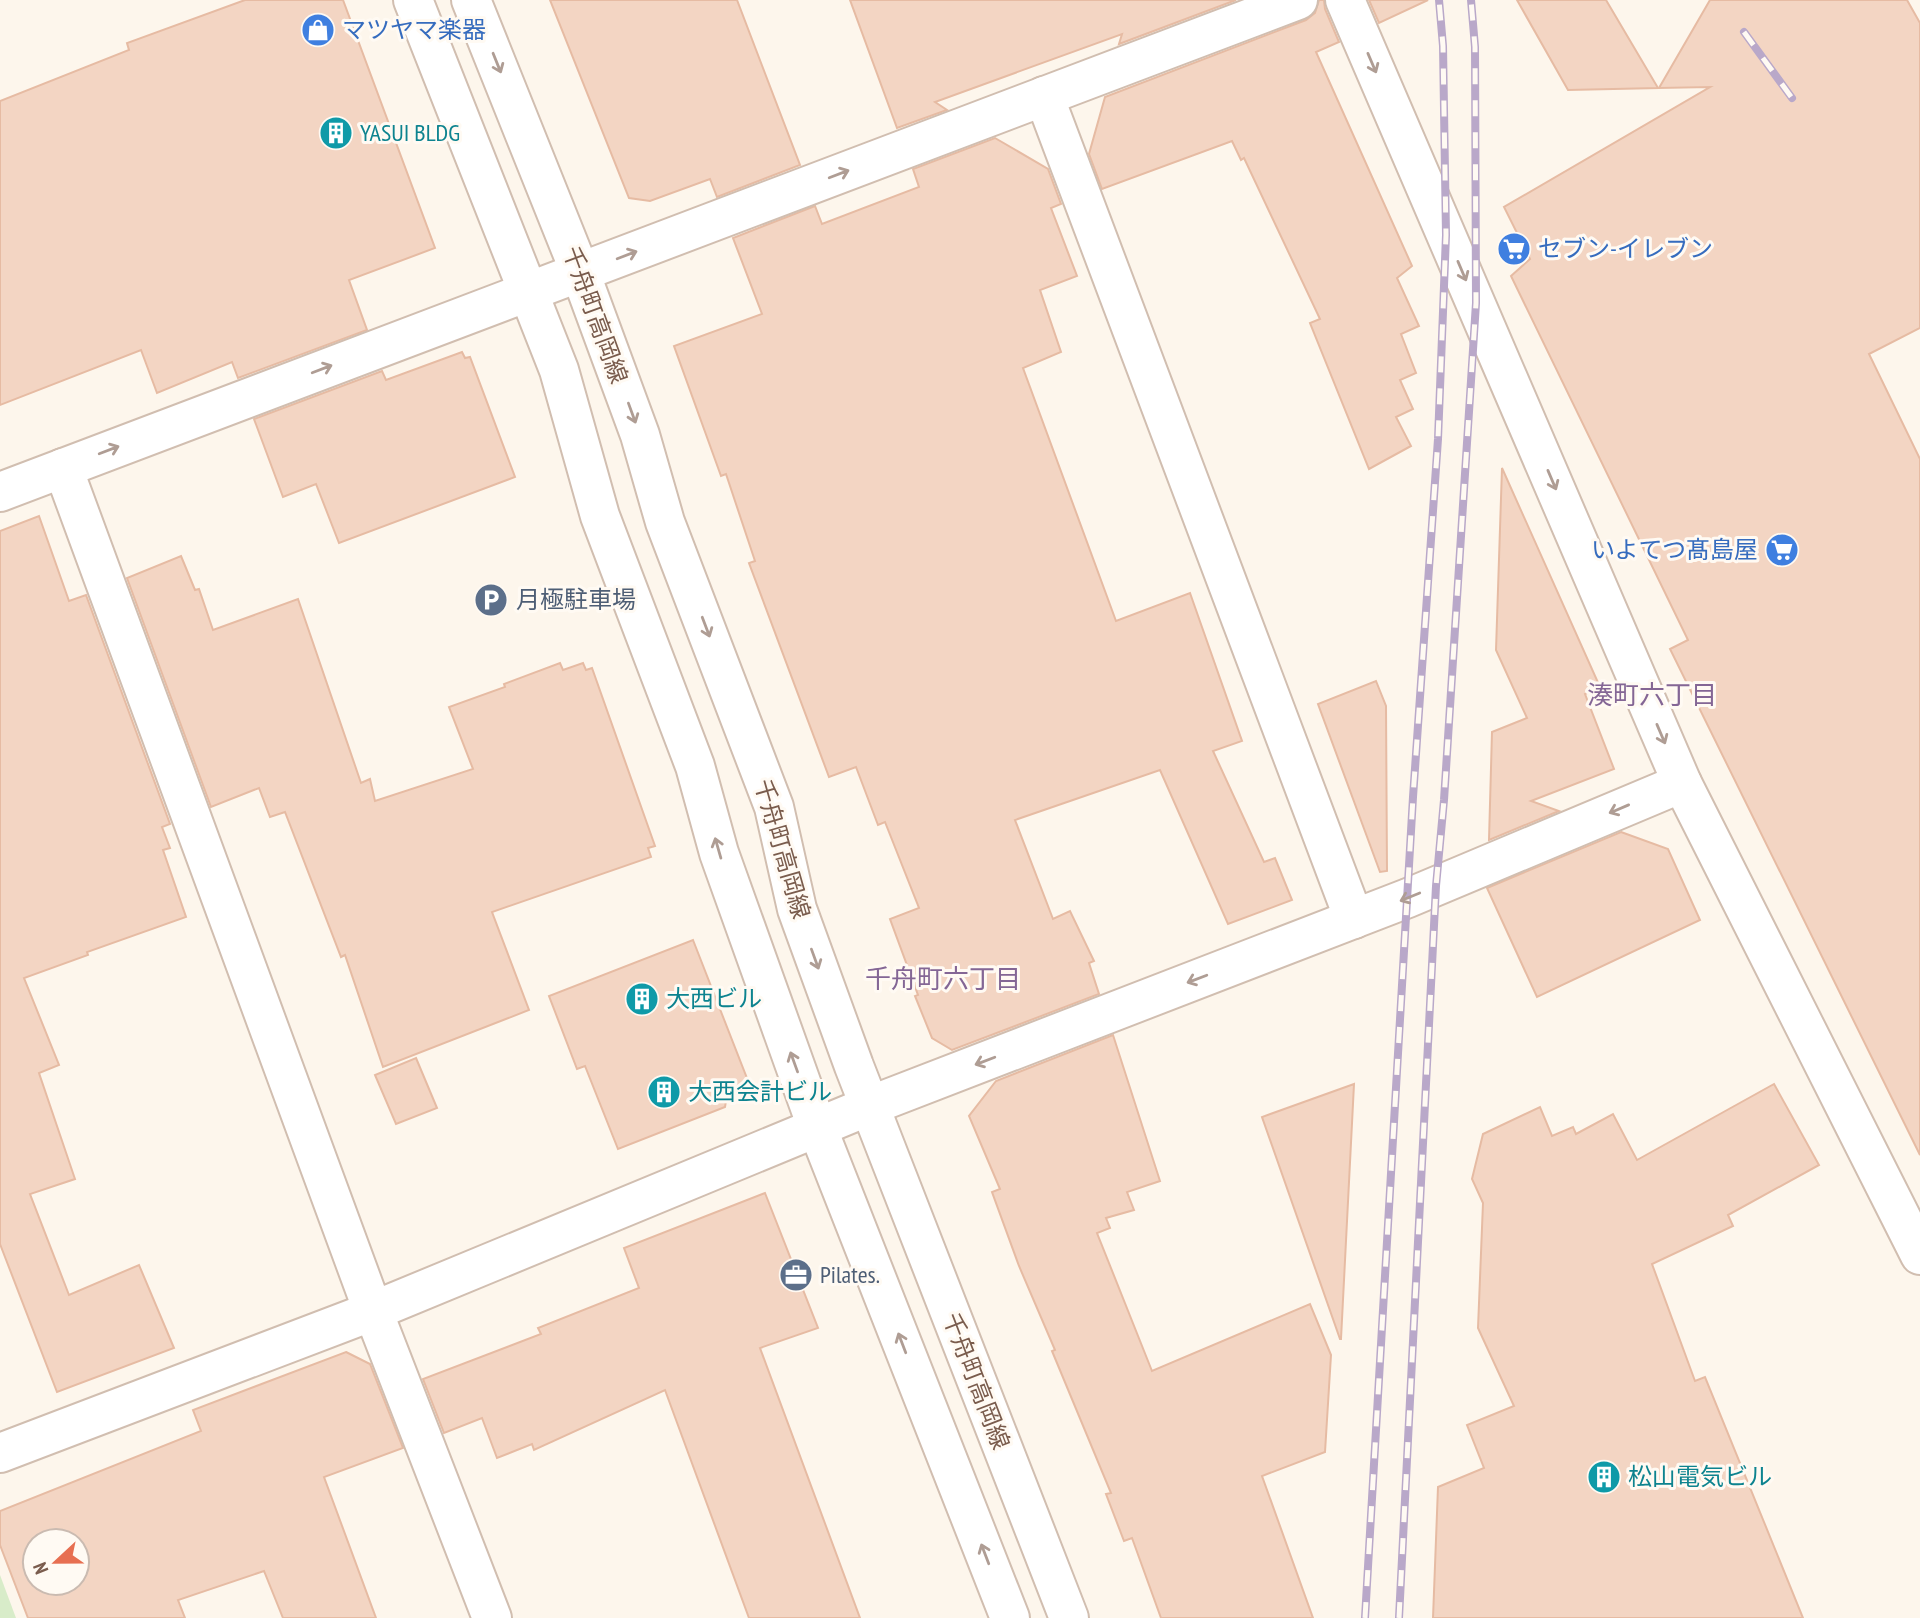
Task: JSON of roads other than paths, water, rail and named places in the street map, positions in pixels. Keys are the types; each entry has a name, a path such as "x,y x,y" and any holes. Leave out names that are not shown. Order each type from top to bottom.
{"street":[{"path":"413,0 559,370 600,516 695,766 719,853 817,1127 1010,1618"},
{"name":"千舟町高岡線","path":"471,0 580,272 640,435 666,522 774,807 797,909 869,1106 1069,1618"},
{"path":"0,492 1298,0"},
{"path":"1345,0 1682,783 1920,1255"},
{"path":"1044,96 1354,919"},
{"path":"63,468 373,1311 492,1618"},
{"path":"0,1453 373,1311 869,1106 1354,919 1682,783"}],"railway":[{"path":"1365,1618 1413,797 1438,439 1446,235 1443,46 1439,0"},
{"path":"1399,1618 1436,886 1476,303 1475,47 1471,0"},
{"path":"1744,32 1792,98"}],"place":[{"name":"マツヤマ楽器","path":"318,30"},
{"name":"YASUI BLDG","path":"336,133"},
{"name":"セブン-イレブン","path":"1514,249"},
{"name":"いよてつ髙島屋","path":"1782,550"},
{"name":"月極駐車場","path":"491,600"},
{"name":"大西ビル","path":"642,999"},
{"name":"大西会計ビル","path":"664,1092"},
{"name":"Pilates.","path":"796,1275"},
{"name":"松山電気ビル","path":"1604,1477"}],"district":[{"name":"湊町六丁目","path":"1652,695"},
{"name":"千舟町六丁目","path":"943,979"}]}
